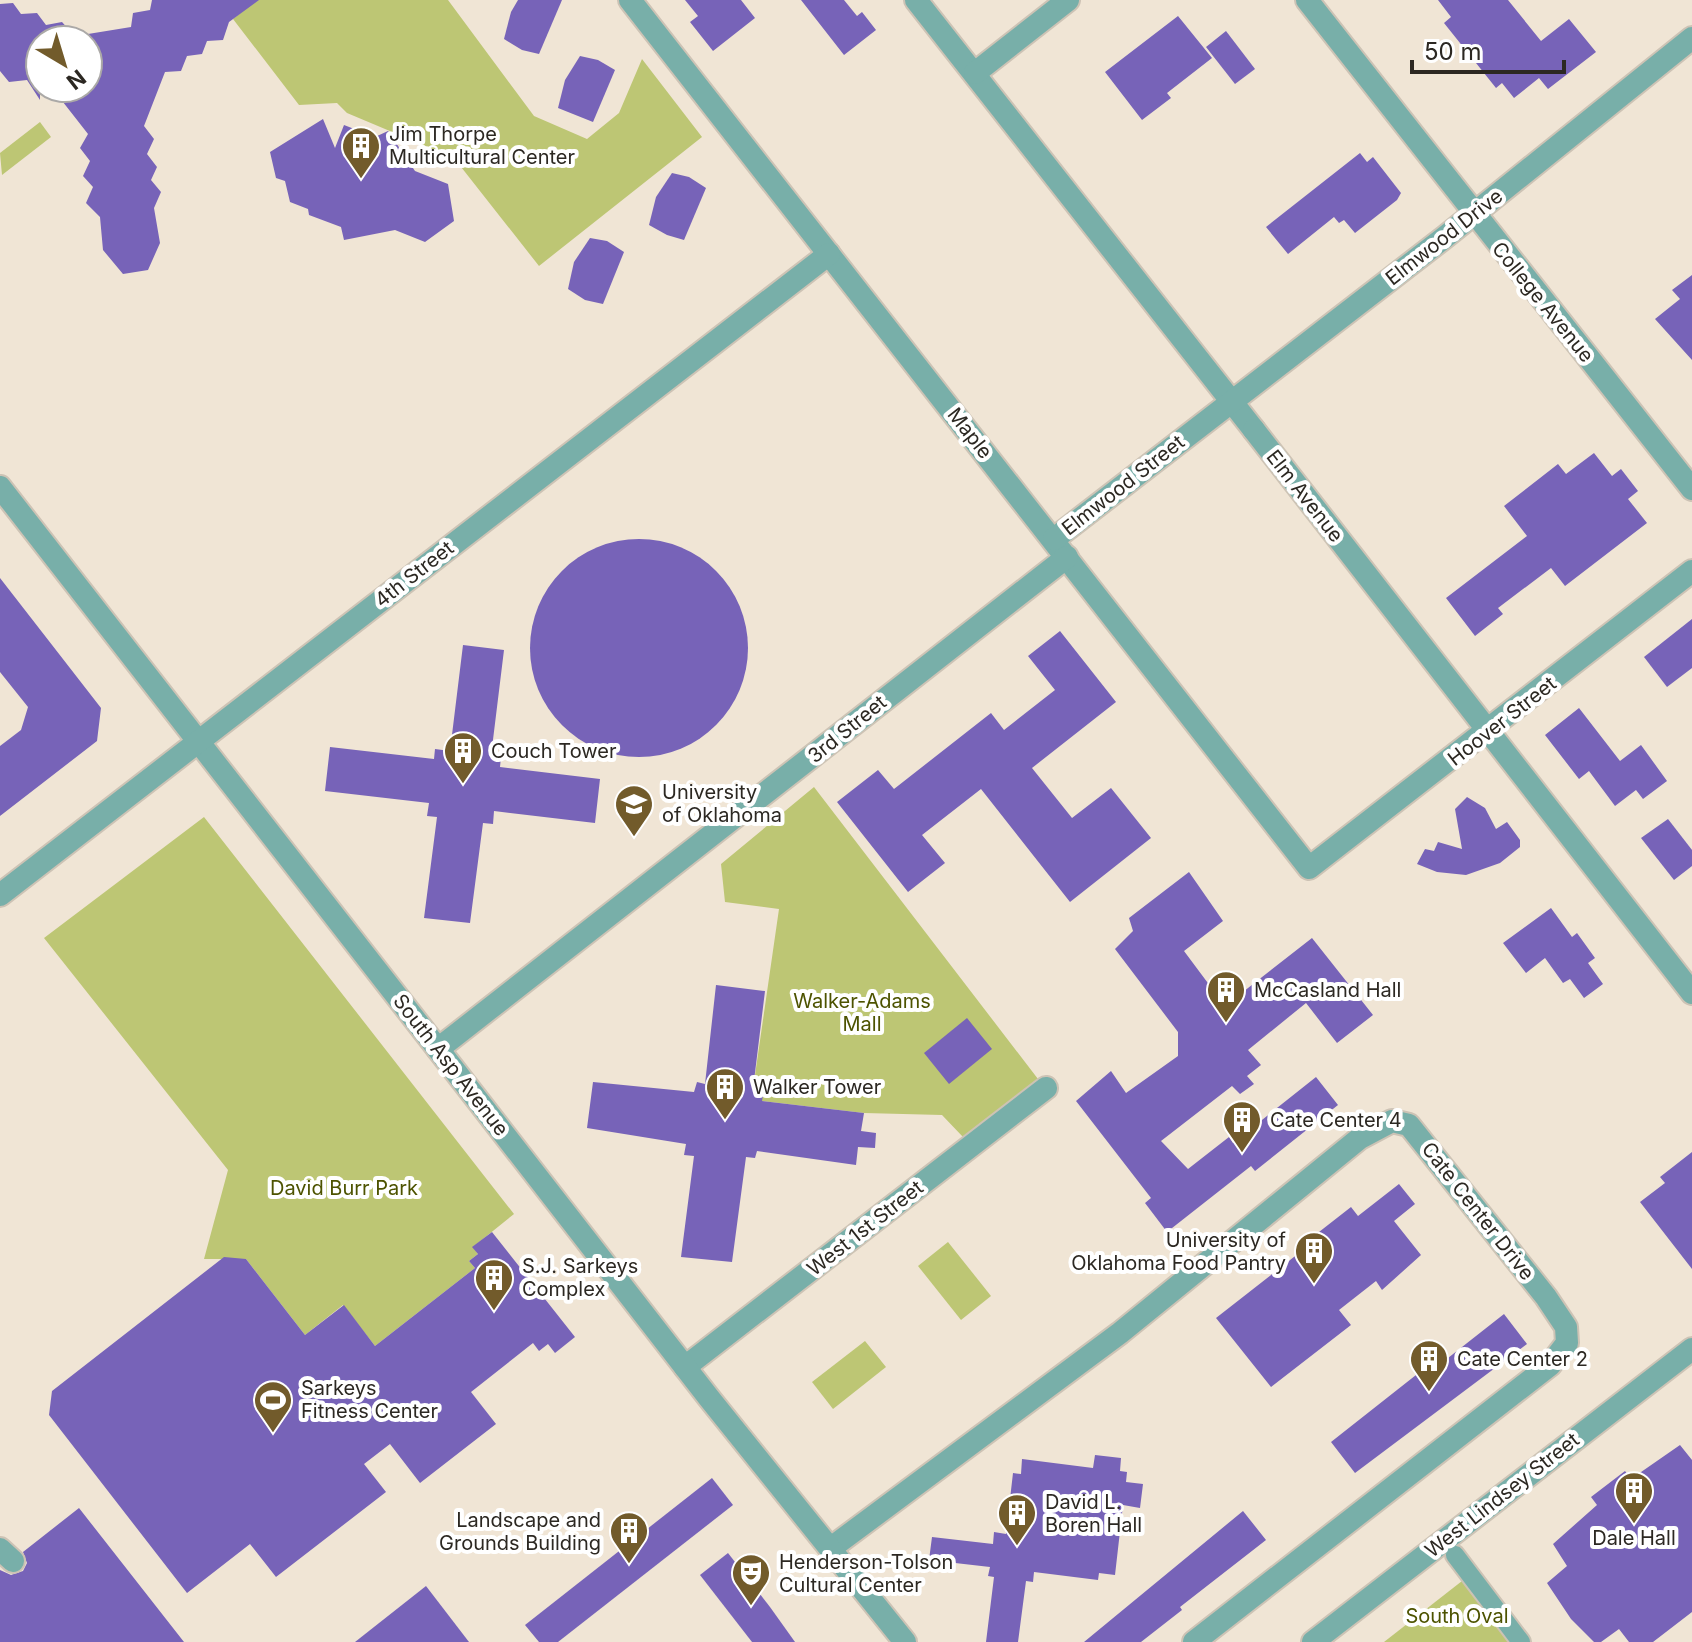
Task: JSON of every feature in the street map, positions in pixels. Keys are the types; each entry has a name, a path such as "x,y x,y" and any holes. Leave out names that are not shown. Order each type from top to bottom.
{"street":[{"name":"Maple","path":"630,0 1309,868"},
{"name":"Elm Avenue","path":"916,0 1692,993"},
{"path":"975,73 1068,0"},
{"name":"College Avenue","path":"1307,0 1692,489"},
{"name":"Elmwood Drive","path":"1193,432 1473,214 1692,38"},
{"name":"4th Street","path":"0,895 829,254"},
{"name":"Elmwood Street","path":"1060,548 1193,432"},
{"name":"South Asp Avenue","path":"0,487 685,1367 905,1642"},
{"name":"3rd Street","path":"438,1049 1060,548"},
{"name":"Hoover Street","path":"1309,868 1692,571"},
{"name":"West 1st Street","path":"685,1367 1046,1088"},
{"name":"Cate Center Drive","path":"831,1548 1143,1315 1360,1138 1392,1121 1409,1125 1560,1316 1568,1334 1565,1350 1514,1394 1194,1642"},
{"name":"West Lindsey Street","path":"1313,1642 1692,1349"},
{"path":"1455,1555 1521,1642"}],"green space":[{"path":"256,0 448,0 534,116 587,139 619,113 642,59 702,137 539,266 454,158 347,113 337,103 299,105 233,19"},
{"path":"40,122 51,137 2,175 0,153"},
{"name":"Walker-Adams Mall","path":"814,787 1038,1079 963,1137 942,1115 864,1113 762,1101 753,1089 779,909 725,902 721,864"},
{"name":"David Burr Park","path":"204,817 514,1214 473,1247 478,1254 469,1261 475,1268 375,1346 343,1305 305,1335 246,1259 204,1259 228,1170 44,938"},
{"path":"948,1242 991,1296 961,1320 918,1266"},
{"path":"865,1341 886,1367 833,1409 812,1382"},
{"name":"South Oval","path":"1462,1581 1510,1642 1384,1642"}],"building":[{"path":"152,0 259,0 229,22 223,40 207,41 202,54 187,56 181,71 165,72 144,126 154,139 147,154 157,167 151,180 161,192 154,208 160,243 148,270 123,274 103,250 100,217 86,203 93,187 83,176 90,161 80,148 88,134 65,104 104,104 104,31 131,27 133,13 150,10"},
{"path":"518,0 562,0 539,54 522,50 504,39 511,12"},
{"path":"685,0 741,0 755,18 713,51 690,22 698,16"},
{"path":"801,0 844,0 857,16 862,12 876,30 844,55"},
{"path":"1438,0 1508,0 1541,41 1569,19 1596,52 1548,89 1539,78 1514,98 1502,83 1496,88 1444,23 1451,17"},
{"path":"13,3 21,14 37,13 45,24 24,24 24,80 9,82 0,71 0,4"},
{"path":"1178,16 1212,58 1167,93 1171,98 1142,120 1105,72"},
{"path":"1226,31 1255,69 1235,84 1206,47"},
{"path":"580,56 598,60 615,70 593,122 558,108 565,80"},
{"name":"Jim Thorpe Multicultural Center","path":"323,119 335,148 344,125 375,137 388,131 415,171 448,184 454,221 425,242 395,230 344,240 341,227 309,215 308,209 290,202 285,181 276,178 270,152"},
{"path":"1360,153 1367,162 1373,157 1401,193 1397,200 1355,233 1344,220 1339,223 1334,217 1288,254 1266,227"},
{"path":"672,173 689,177 706,188 684,240 649,225 656,197"},
{"path":"590,238 607,241 624,252 603,304 585,300 568,289 574,262"},
{"path":"1692,275 1692,360 1655,319 1680,299 1672,290"},
{"path":"1594,453 1612,476 1621,469 1638,491 1628,499 1647,523 1565,586 1551,568 1498,608 1503,614 1475,636 1446,598 1527,536 1504,506 1558,464 1566,474"},
{"path":"639,539 681,548 716,571 739,606 748,648 739,690 716,725 681,748 639,757 597,748 562,725 539,690 530,648 539,606 562,571 597,548"},
{"path":"0,578 101,708 97,741 0,816 0,746 21,730 28,707 0,672"},
{"path":"1692,619 1692,668 1667,687 1644,657"},
{"path":"1060,631 1116,702 1032,768 1072,818 1111,788 1151,838 1070,902 981,789 922,835 945,863 908,892 837,802 878,770 894,789 991,713 1004,730 1055,690 1028,656"},
{"name":"Couch Tower","path":"463,645 504,650 491,756 501,757 500,767 600,779 595,823 494,811 493,824 483,823 470,923 424,918 437,817 427,816 429,803 325,791 330,747 434,759 435,749 450,751"},
{"path":"1579,708 1620,761 1641,745 1667,781 1643,799 1636,790 1615,806 1589,771 1579,779 1545,735"},
{"path":"1467,797 1485,808 1496,829 1507,822 1520,840 1520,847 1500,863 1466,875 1437,872 1417,864 1425,849 1434,851 1438,842 1462,849 1455,809"},
{"path":"1668,819 1692,850 1692,866 1674,880 1641,838"},
{"name":"McCasland Hall","path":"1189,872 1223,921 1184,951 1225,1006 1312,938 1373,1015 1337,1043 1306,1003 1248,1050 1261,1065 1247,1076 1254,1084 1240,1094 1232,1086 1161,1141 1188,1169 1229,1137 1233,1143 1316,1077 1338,1105 1255,1171 1251,1166 1167,1232 1145,1203 1151,1198 1076,1101 1111,1071 1126,1093 1178,1056 1178,1032 1115,949 1133,931 1129,918"},
{"path":"1551,908 1572,937 1577,933 1595,958 1588,963 1603,984 1584,998 1570,979 1563,983 1545,958 1526,973 1503,943"},
{"name":"Walker Tower","path":"716,985 765,991 753,1089 764,1090 762,1101 864,1113 861,1131 876,1133 875,1148 858,1147 856,1165 757,1151 755,1158 746,1157 732,1262 681,1257 694,1156 684,1155 686,1144 587,1128 593,1082 694,1092 697,1082 705,1084"},
{"path":"967,1018 992,1049 949,1084 924,1053"},
{"path":"1692,1152 1692,1269 1640,1202 1665,1183 1660,1177"},
{"name":"University of Oklahoma Food Pantry","path":"1399,1184 1415,1204 1394,1221 1421,1255 1382,1290 1376,1281 1339,1310 1351,1325 1271,1387 1216,1318 1322,1235 1319,1232 1351,1207 1358,1216"},
{"name":"Sarkeys Fitness Center","path":"492,1232 575,1337 555,1353 548,1344 539,1351 533,1343 471,1392 496,1424 420,1483 390,1444 364,1464 386,1492 276,1577 250,1544 187,1593 49,1415 52,1391 224,1257 246,1259 305,1335 344,1305 375,1346 475,1268 469,1261 478,1254 472,1247"},
{"name":"Cate Center 2","path":"1504,1314 1527,1344 1355,1473 1331,1442 1416,1375 1420,1380"},
{"name":"Dale Hall","path":"1680,1445 1692,1460 1692,1612 1653,1642 1629,1642 1619,1629 1601,1642 1594,1642 1571,1619 1547,1583 1567,1566 1553,1544 1597,1505 1591,1497 1625,1471 1631,1479"},
{"name":"David L. Boren Hall","path":"1095,1455 1121,1458 1120,1471 1127,1472 1126,1482 1143,1484 1140,1508 1123,1505 1115,1575 1099,1573 1098,1580 1034,1572 1033,1582 1026,1581 1018,1642 986,1642 994,1577 988,1576 990,1567 929,1560 932,1537 993,1544 994,1532 1006,1534 1013,1473 1021,1474 1022,1459 1093,1468"},
{"name":"Landscape and Grounds Building","path":"712,1478 733,1505 558,1642 539,1642 525,1625"},
{"path":"79,1508 184,1642 0,1642 0,1570 11,1575 23,1571 27,1563 23,1552"},
{"path":"1243,1511 1266,1540 1180,1607 1182,1610 1141,1642 1084,1642"},
{"path":"728,1553 795,1642 752,1642 700,1575"},
{"path":"426,1586 469,1642 355,1642"}],"place":[{"name":"Jim Thorpe Multicultural Center","path":"361,180"},
{"name":"Couch Tower","path":"463,785"},
{"name":"University of Oklahoma","path":"634,838"},
{"name":"McCasland Hall","path":"1226,1024"},
{"name":"Walker Tower","path":"725,1121"},
{"name":"Cate Center 4","path":"1242,1154"},
{"name":"University of Oklahoma Food Pantry","path":"1314,1285"},
{"name":"S.J. Sarkeys Complex","path":"494,1312"},
{"name":"Cate Center 2","path":"1429,1393"},
{"name":"Sarkeys Fitness Center","path":"273,1434"},
{"name":"Dale Hall","path":"1634,1525"},
{"name":"David L. Boren Hall","path":"1017,1547"},
{"name":"Landscape and Grounds Building","path":"629,1565"},
{"name":"Henderson-Tolson Cultural Center","path":"751,1607"}]}
